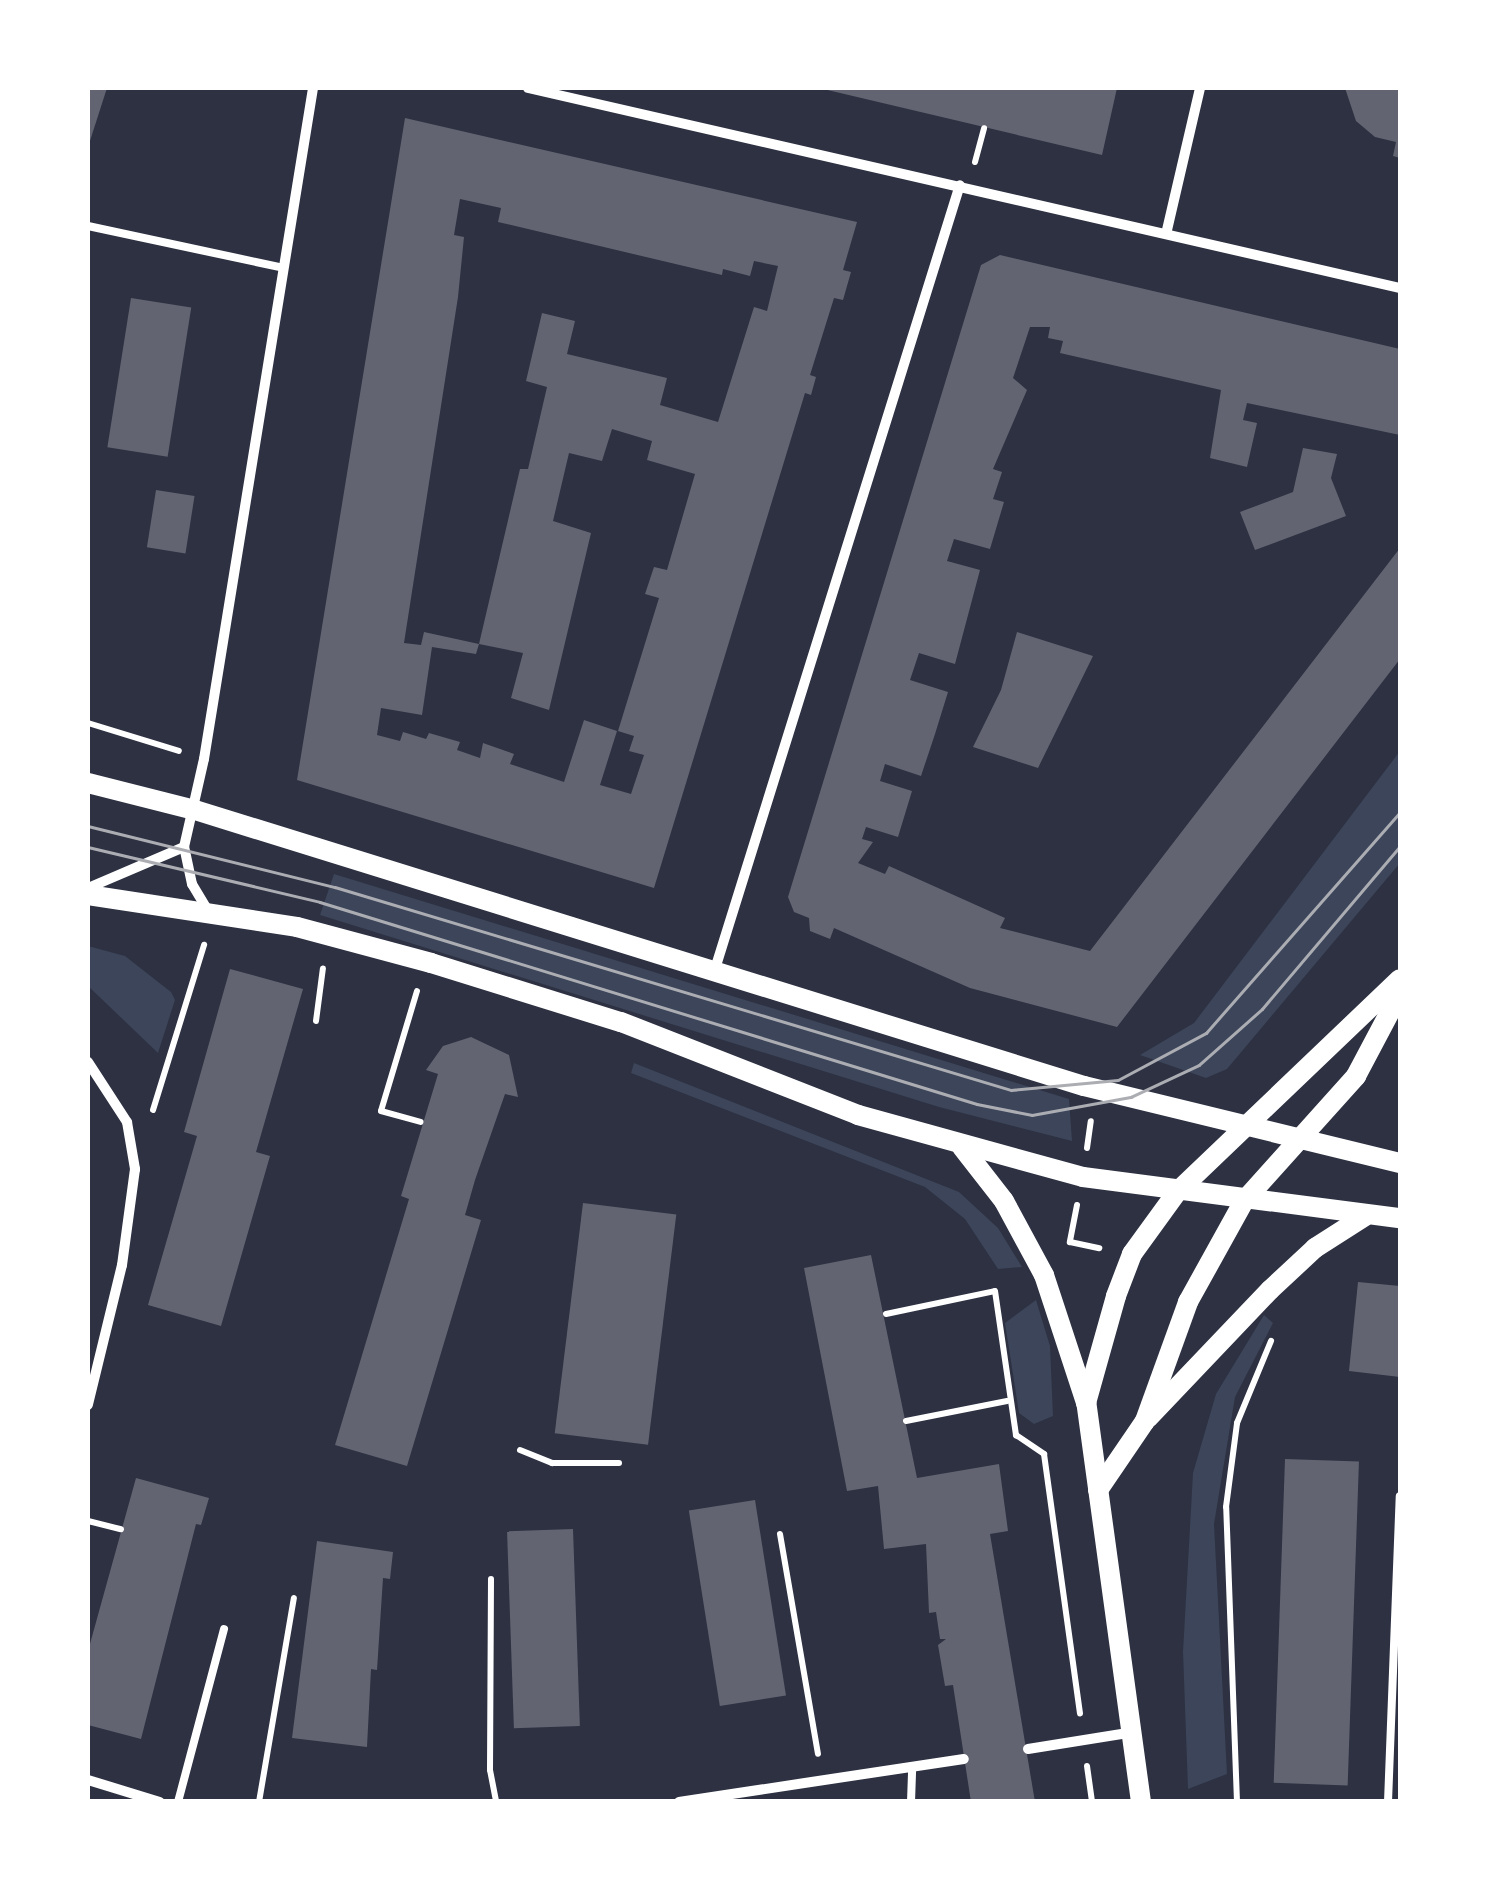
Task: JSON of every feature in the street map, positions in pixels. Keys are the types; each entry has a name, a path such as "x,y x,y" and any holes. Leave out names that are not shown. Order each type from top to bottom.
{"main road":[{"path":"88,783 195,810 1084,1086 1298,1142 1400,1163"},
{"path":"88,892 297,926 621,1022 758,1079 962,1147 1178,1192 1400,1218"},
{"path":"1086,1403 1132,1254 1178,1192 1240,1127 1400,979"},
{"path":"1145,1421 1188,1302 1244,1201 1356,1076 1400,993"},
{"path":"962,1147 1004,1201 1044,1276 1086,1403 1128,1733 1141,1802"},
{"path":"1098,1490 1145,1421 1270,1290 1315,1248 1365,1216"}],"street":[{"path":"210,914 192,884 184,847 204,759 313,88"},
{"path":"528,88 1167,230 1400,288"},
{"path":"1167,230 1200,88"},
{"path":"716,969 964,186"},
{"path":"88,892 184,847"},
{"path":"88,1062 126,1122 135,1170 122,1266 88,1406"},
{"path":"1028,1749 1128,1733"},
{"path":"679,1802 964,1759"},
{"path":"88,1780 160,1802"}],"lane":[{"path":"88,226 284,268"},
{"path":"1388,1802 1400,1496"},
{"path":"178,1802 224,1629"},
{"path":"911,1802 912,1766"}],"path":[{"path":"964,186 984,128"},
{"path":"88,723 204,759"},
{"path":"151,1116 206,939"},
{"path":"316,1021 324,961"},
{"path":"417,990 381,1111 421,1122"},
{"path":"886,1314 995,1290 1007,1401 1016,1435 1044,1454 1092,1802"},
{"path":"1237,1802 1226,1507 1237,1424 1256,1366 1280,1325"},
{"path":"906,1421 1007,1401"},
{"path":"520,1450 552,1463 619,1464"},
{"path":"88,1521 121,1530"},
{"path":"780,1534 822,1780"},
{"path":"490,1579 490,1770 496,1802"},
{"path":"259,1802 294,1598"}],"shaded area":[{"path":"1400,751 1400,863 1227,1069 1206,1078 1140,1055 1194,1023"},
{"path":"334,874 1069,1099 1072,1141 939,1107 320,915"},
{"path":"88,946 125,956 171,992 175,1000 158,1053 88,986"},
{"path":"634,1063 959,1192 998,1228 1022,1267 998,1269 965,1219 925,1187 631,1073"},
{"path":"1036,1300 1050,1346 1053,1416 1034,1424 1019,1413 1005,1323"},
{"path":"1264,1315 1273,1323 1235,1397 1214,1524 1227,1774 1188,1789 1183,1652 1193,1473 1216,1394"}],"building":[{"path":"88,88 107,88 88,147"},
{"path":"819,88 1117,88 1102,155"},
{"path":"1345,88 1400,88 1400,158 1393,156 1396,142 1375,137 1356,121"},
{"path":"405,118 857,222 843,270 851,272 843,300 834,298 810,375 816,377 811,395 805,393 654,888 297,780","holes":["460,199 501,208 498,222 722,275 723,269 750,276 754,261 778,266 767,311 754,307 718,422 660,405 667,378 567,354 575,321 542,313 526,381 547,387 528,469 520,469 479,644 424,632 421,645 404,643 458,297 464,237 454,235","612,429 652,441 647,460 695,474 667,570 654,567 645,594 659,598 618,731 634,736 629,751 644,755 631,794 600,785 617,731 584,720 564,782 510,764 514,754 483,743 480,758 457,750 460,742 429,733 426,739 403,732 400,741 377,735 381,708 422,715 432,647 476,654 479,644 523,653 511,698 549,710 591,533 553,521 569,453 602,461"]},
{"path":"1000,255 1400,349 1400,435 1247,403 1243,420 1257,423 1247,467 1210,458 1221,390 1060,353 1063,341 1048,338 1050,327 1030,327 1013,378 1027,390 993,469 1002,472 993,499 1004,502 990,549 954,539 947,561 980,570 955,664 919,653 910,680 948,692 935,734 921,776 885,764 880,781 912,791 898,837 866,827 862,839 873,842 858,863 885,874 889,866 1005,918 1000,928 1090,951 1400,548 1400,659 1117,1027 970,988 834,928 830,939 810,931 809,918 794,912 788,897 981,265"},
{"path":"131,298 191,308 168,457 107,447"},
{"path":"1303,448 1337,454 1331,478 1346,516 1255,550 1240,512 1293,492"},
{"path":"156,490 195,496 185,553 147,547"},
{"path":"1017,632 1093,656 1038,768 973,747 1001,690"},
{"path":"230,969 303,989 256,1152 270,1156 221,1326 148,1305 197,1136 184,1132"},
{"path":"471,1037 509,1055 518,1097 505,1094 475,1180 465,1215 481,1220 407,1466 335,1445 409,1199 401,1196 438,1074 426,1070 443,1046"},
{"path":"583,1203 676,1214 648,1445 555,1433"},
{"path":"871,1255 917,1478 999,1464 1008,1531 990,1534 1035,1802 971,1802 953,1685 945,1686 938,1645 946,1639 940,1639 936,1612 929,1613 926,1544 884,1549 878,1486 847,1491 804,1268"},
{"path":"1358,1282 1400,1286 1400,1377 1349,1371"},
{"path":"1285,1459 1359,1462 1348,1785 1274,1783"},
{"path":"136,1478 209,1498 201,1525 196,1524 141,1739 88,1725 88,1651"},
{"path":"755,1500 786,1696 720,1706 689,1510"},
{"path":"573,1529 580,1726 514,1728 507,1531"},
{"path":"317,1541 393,1552 390,1579 383,1578 377,1670 371,1669 367,1747 292,1738"}],"tram line":[{"path":"88,826 335,887 1011,1090 1118,1080 1206,1033 1400,812"},
{"path":"88,847 320,902 977,1104 1032,1115 1131,1097 1199,1065 1262,1009 1400,846"}]}
